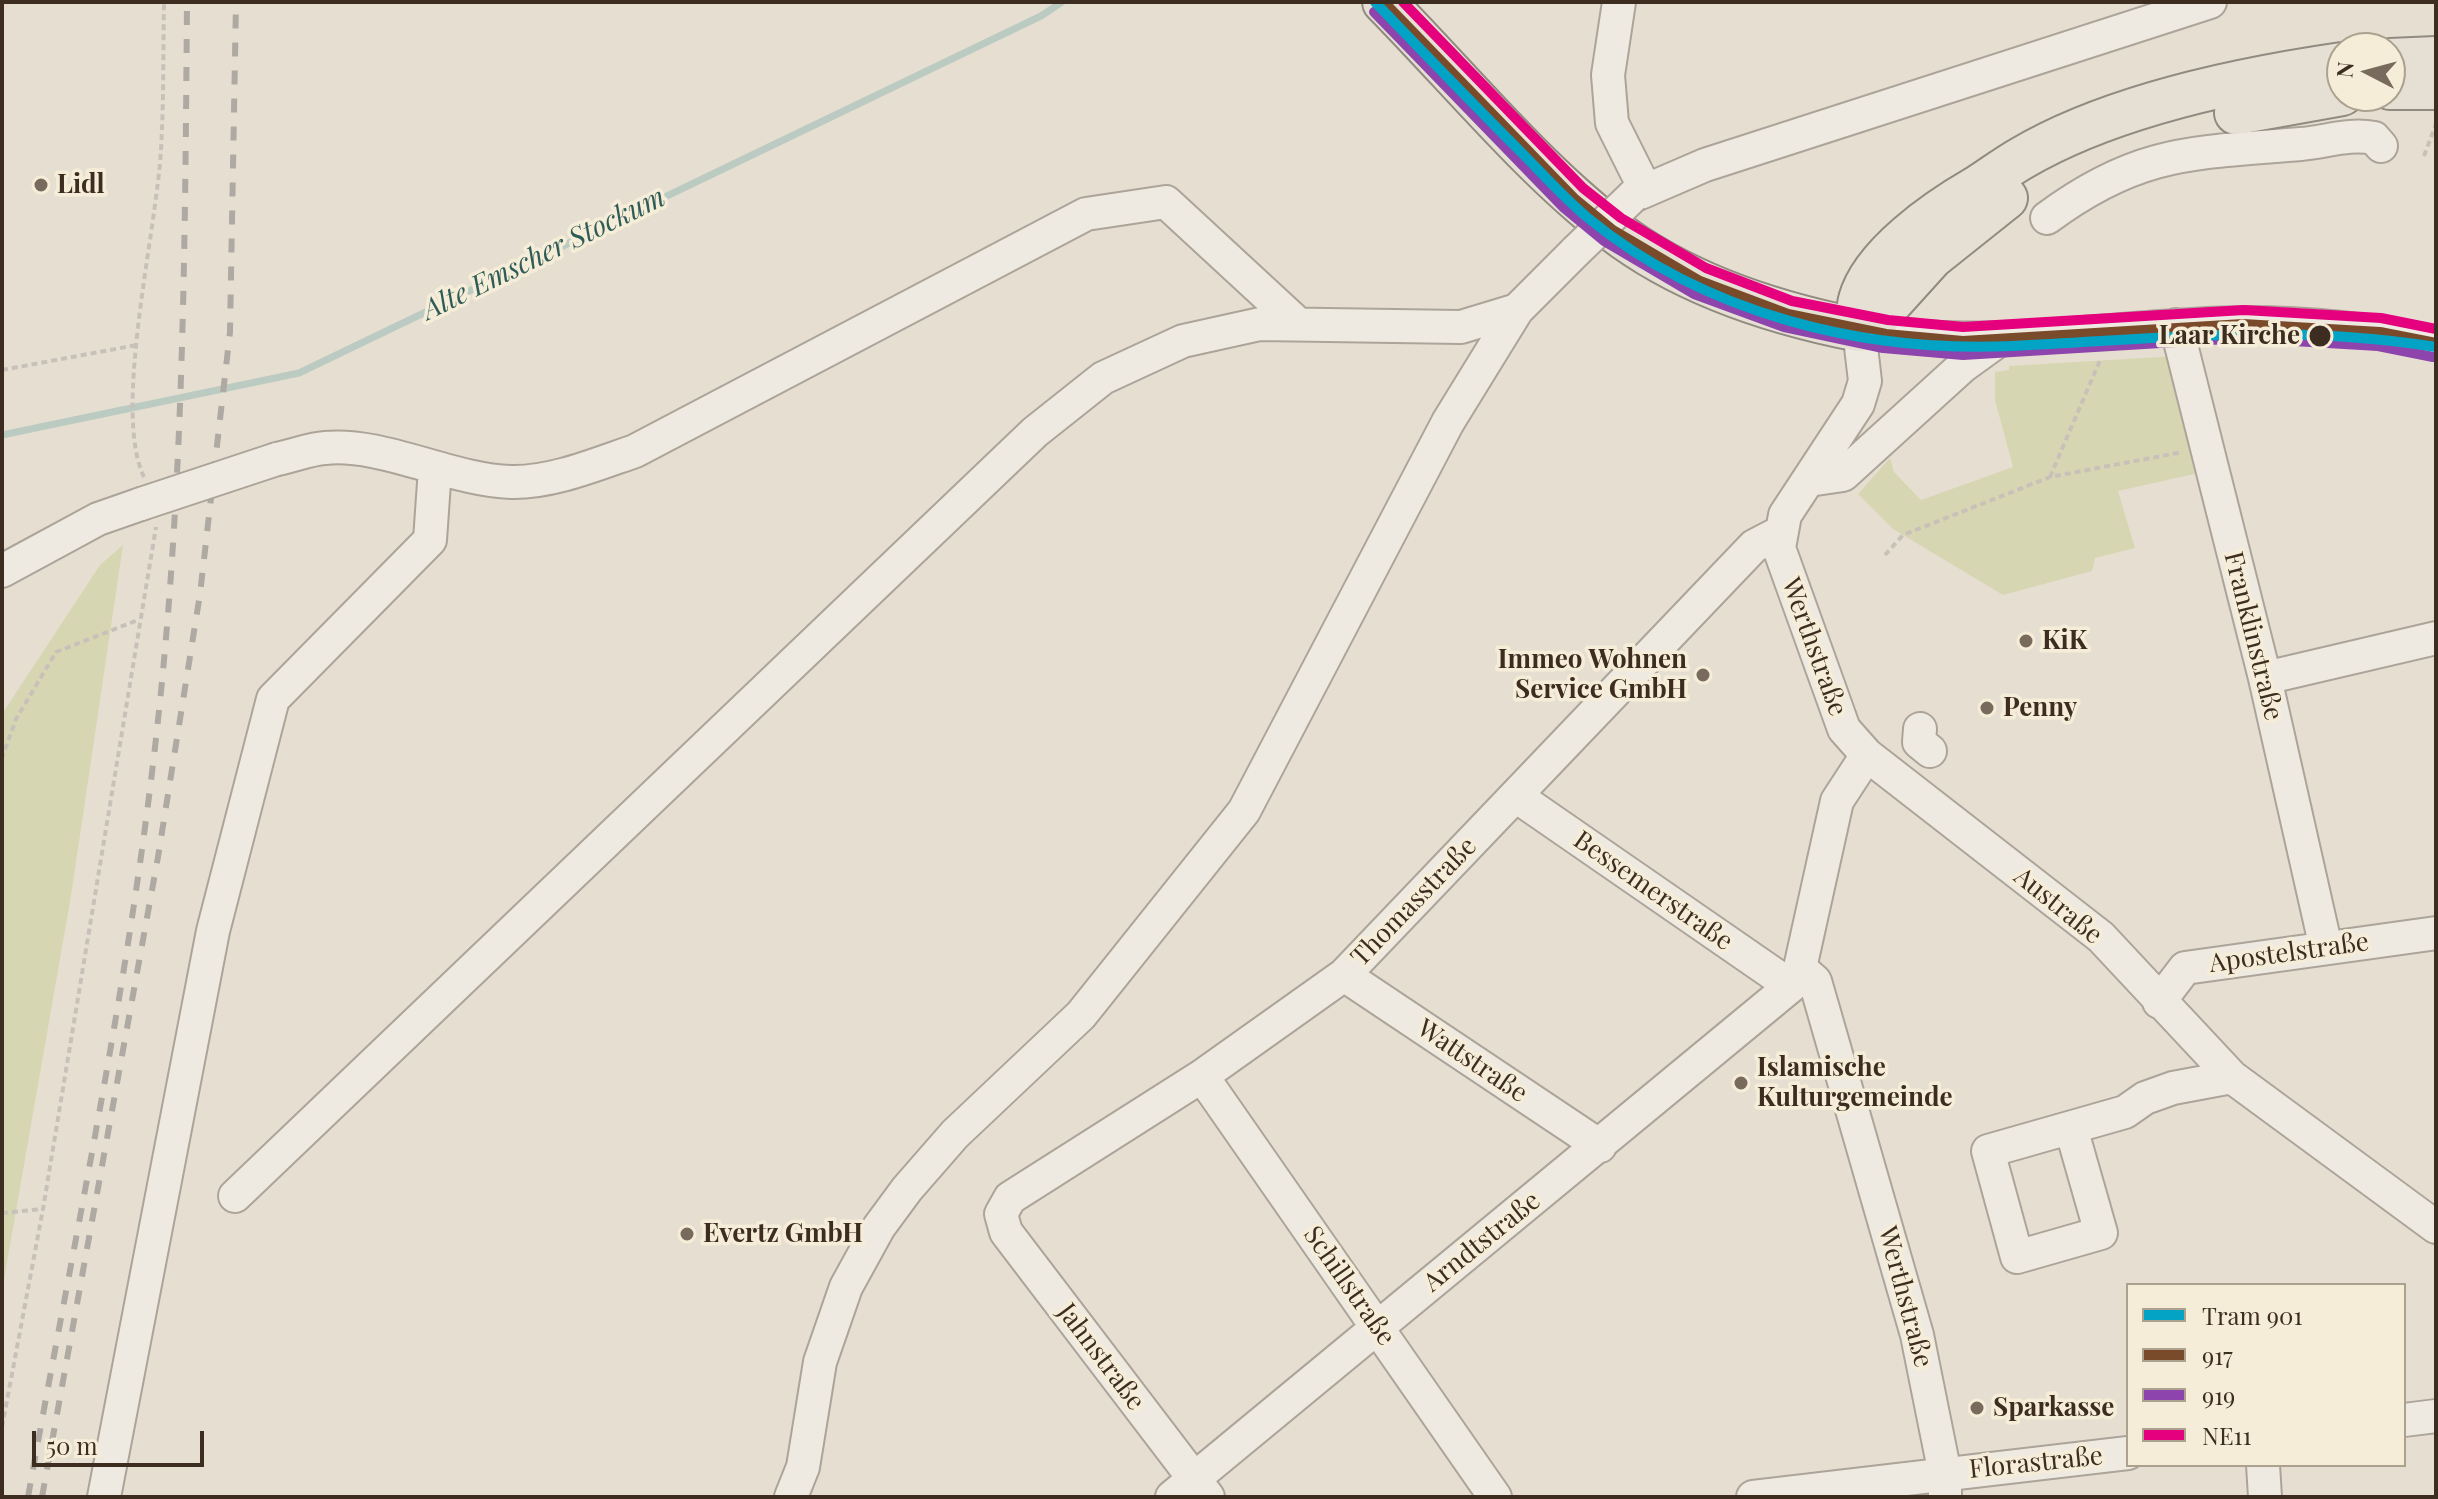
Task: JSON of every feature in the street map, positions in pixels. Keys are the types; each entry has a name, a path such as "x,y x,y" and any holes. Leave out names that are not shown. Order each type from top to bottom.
{"main road":[{"path":"1384,2 1574,198 1613,230 1676,269 1728,293 1788,314 1859,330 1875,320 1932,257 1965,228 1993,206 2033,183 2083,159 2151,135 2221,116 2326,97"},
{"path":"2406,59 2436,58"},
{"path":"1859,330 1859,301 1870,276 1910,234 2023,157 2146,107 2219,87 2326,67"},
{"path":"2406,88 2436,88"}],"street":[{"path":"1619,2 1608,75 1612,123 1639,192"},
{"path":"791,1497 803,1467 820,1362 846,1287 879,1227 955,1134 1081,1015 1244,811 1448,422 1517,310 1639,192 1705,165 2210,2"},
{"path":"2047,218 2101,181 2192,152 2312,143 2349,137 2374,138 2381,146"},
{"path":"2,571 98,519 277,459 326,448 360,450 468,479 514,482 579,470 635,451 1086,214 1166,202 1297,323"},
{"path":"235,1196 1035,432 1103,378 1183,341 1260,324 1461,327 1517,310"},
{"path":"1779,533 1785,515 1858,404 1865,381 1859,330 1936,339 1999,340 2176,325 2299,325 2380,332 2436,343"},
{"name":"Franklinstraße","path":"2176,325 2195,411 2265,678 2326,948"},
{"path":"1809,480 1843,475 1963,366 1999,340"},
{"path":"104,1497 213,931 273,699 430,540 435,468"},
{"name":"Werthstraße","path":"1779,533 1784,564 1844,729 1867,755"},
{"name":"Thomasstraße","path":"1001,1214 1010,1198 1202,1076 1344,975 1754,546 1779,533"},
{"path":"2265,678 2436,638"},
{"path":"1795,977 1837,801 1867,755"},
{"name":"Austraße","path":"1867,755 2101,937 2232,1077 2436,1227"},
{"name":"Bessemerstraße","path":"1516,796 1795,977"},
{"name":"Apostelstraße","path":"2159,1002 2185,968 2436,933"},
{"name":"Wattstraße","path":"1344,975 1600,1146"},
{"name":"Werthstraße","path":"1795,977 1815,981 1909,1304 1945,1485"},
{"name":"Arndtstraße","path":"1191,1491 1378,1327 1600,1146 1795,977"},
{"name":"Schillstraße","path":"1202,1076 1495,1497"},
{"path":"2071,1128 2125,1112 2145,1098 2173,1088 2232,1077"},
{"name":"Jahnstraße","path":"1001,1214 1006,1232 1191,1491"},
{"path":"2406,1420 2436,1416"},
{"name":"Florastraße","path":"1753,1497 1945,1485 2126,1453"},
{"path":"2263,1467 2265,1497"}],"path":[{"path":"2,1427 43,1209 138,620 153,558 158,515 148,502 132,430 137,345 161,150 164,2"},
{"path":"2424,156 2436,124"},
{"path":"2050,477 2101,361 2098,333"},
{"path":"2,370 137,345"},
{"path":"1885,555 1903,535 2050,477 2205,448"},
{"path":"2,799 2,758 16,719 56,652 138,620"},
{"path":"2,1213 43,1209"}],"green space":[{"path":"2176,356 2199,473 2118,491 2135,548 2095,558 2092,571 2003,595 1893,529 1858,494 1890,458 1894,472 1921,500 2013,467 1995,400 1995,372 2009,370 2009,366"},
{"path":"123,545 71,896 2,1291 2,714 100,565"}],"waterway":[{"name":"Alte Emscher Stockum","path":"2,435 299,373 1041,16 1062,2"}],"railway":[{"path":"28,1497 117,1013 158,720 178,451 184,272 187,2"},
{"path":"42,1497 158,857 200,594 230,332 236,2"}],"tram line":[{"name":"901","path":"1375,2 1588,218 1634,251 1683,279 1735,303 1788,321 1844,334 1957,346 2276,334 2381,340 2436,347"}],"transit line":[{"name":"917","path":"1384,2 1574,198 1613,230 1700,281 1788,314 1886,334 1963,341 2243,324 2380,332 2436,343"},
{"name":"NE11","path":"1403,2 1583,188 1621,218 1706,268 1792,301 1888,320 1963,327 2244,310 2381,318 2436,329"},
{"name":"919","path":"1374,12 1564,208 1604,241 1694,294 1784,327 1883,348 1963,355 2243,338 2378,346 2433,357"}],"place":[{"name":"Lidl","path":"41,185"},
{"name":"Laar Kirche","path":"2320,336"},
{"name":"KiK","path":"2026,641"},
{"name":"Immeo Wohnen Service GmbH","path":"1703,675"},
{"name":"Penny","path":"1987,708"},
{"name":"Islamische Kulturgemeinde","path":"1741,1083"},
{"name":"Evertz GmbH","path":"687,1234"},
{"name":"Sparkasse","path":"1977,1408"}]}
